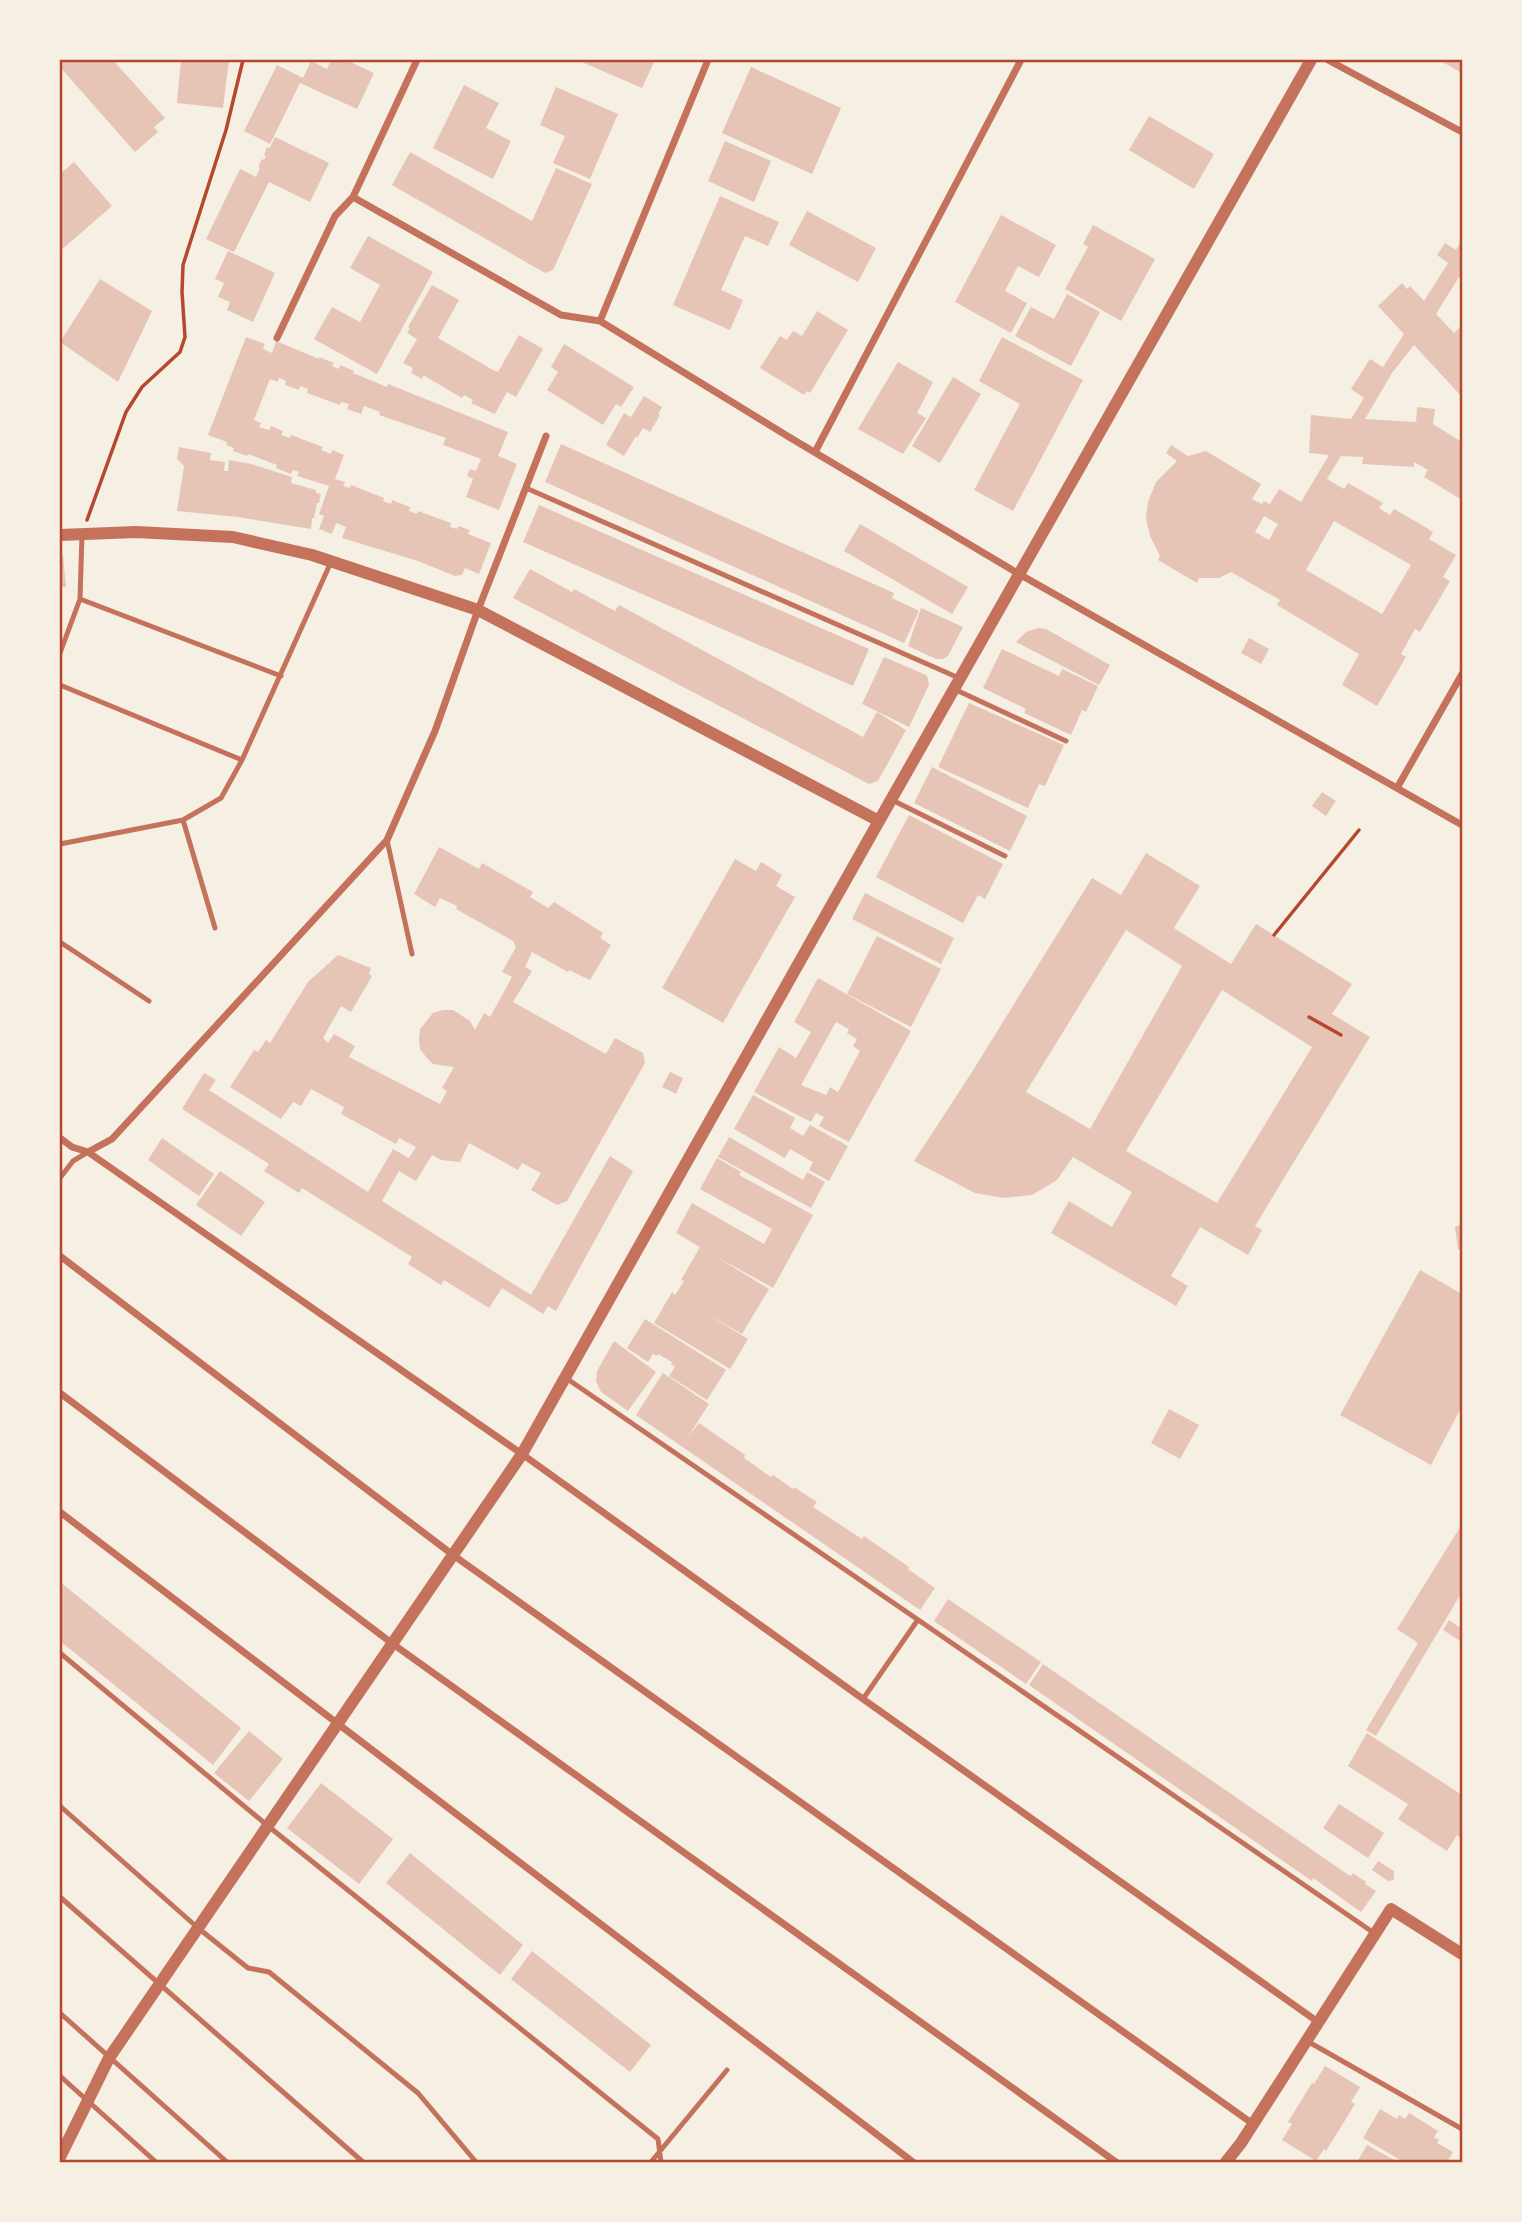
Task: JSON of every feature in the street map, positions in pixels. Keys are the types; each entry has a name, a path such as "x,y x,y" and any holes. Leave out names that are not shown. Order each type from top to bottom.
{"street":[{"path":"278,338 335,216 353,197 417,60"},
{"path":"600,321 708,60"},
{"path":"815,452 1021,60"},
{"path":"60,2157 109,2058 522,1454 1311,60"},
{"path":"1328,60 1462,132"},
{"path":"353,197 561,315 600,321 1019,574 1462,825"},
{"path":"88,1152 112,1139 387,840 435,731 478,610 546,436"},
{"path":"60,535 136,532 233,537 302,552 478,610 879,821"},
{"path":"1396,788 1462,674"},
{"path":"60,1138 72,1147 88,1152 522,1454 1318,2022"},
{"path":"60,1256 453,1555 1253,2124"},
{"path":"60,1393 393,1644 1116,2162"},
{"path":"60,1512 913,2162"},
{"path":"1226,2162 1391,1909 1462,1954"}],"lane":[{"path":"526,488 957,684 1066,741"},
{"path":"60,653 80,599 82,533"},
{"path":"60,844 183,820 221,798 242,760 331,562"},
{"path":"80,599 281,676"},
{"path":"60,685 242,760"},
{"path":"891,800 1005,856"},
{"path":"183,820 215,929"},
{"path":"387,840 412,954"},
{"path":"60,942 149,1001"},
{"path":"60,1178 62,1169 88,1152"},
{"path":"566,1378 1375,1934"},
{"path":"863,1699 918,1621"},
{"path":"60,1653 268,1826 658,2138 661,2162"},
{"path":"60,1806 198,1928 248,1968 269,1972 418,2093 477,2162"},
{"path":"60,1897 363,2162"},
{"path":"60,2013 227,2162"},
{"path":"1307,2040 1462,2129"},
{"path":"652,2162 727,2070"},
{"path":"60,2076 156,2162"}],"path":[{"path":"82,533 126,412 142,387 180,352 185,337 183,265 226,130 243,60"},
{"path":"1274,935 1359,830"},
{"path":"1309,1017 1340,1035"}],"building":[{"path":"60,60 113,60 165,118 154,127 158,132 135,152 60,67"},
{"path":"181,60 229,60 223,108 177,103"},
{"path":"331,60 346,60 374,73 357,109 300,83 270,144 244,131 277,65 303,78 311,61 327,69"},
{"path":"577,60 655,60 642,88"},
{"path":"1439,60 1462,60 1462,73"},
{"path":"751,67 841,108 812,174 722,133"},
{"path":"464,85 499,103 486,128 511,141 493,179 433,148"},
{"path":"556,87 618,114 590,179 553,163 565,136 540,125"},
{"path":"1149,116 1214,154 1194,189 1129,150"},
{"path":"275,137 329,163 310,202 269,182 234,252 206,239 240,169 256,177 260,168 258,167 266,156 267,147 270,148"},
{"path":"725,141 771,161 754,202 708,181"},
{"path":"410,152 532,221 556,168 592,184 553,270 545,273 392,185"},
{"path":"74,162 112,206 60,251 60,174"},
{"path":"720,196 779,222 768,246 745,236 721,290 743,300 730,330 673,305"},
{"path":"807,211 876,248 858,282 789,245"},
{"path":"1001,215 1056,245 1039,277 1018,266 1005,291 1027,303 1011,333 955,302"},
{"path":"1093,225 1155,259 1121,321 1065,289 1088,247 1083,244"},
{"path":"368,236 433,272 377,374 314,339 332,307 360,322 380,285 350,268"},
{"path":"1462,239 1462,279 1459,277 1436,314 1454,333 1460,327 1462,329 1462,397 1414,345 1392,373 1365,419 1416,422 1417,407 1435,409 1433,424 1462,442 1462,500 1424,477 1428,470 1414,462 1414,467 1362,464 1363,457 1341,456 1327,479 1344,489 1348,483 1383,503 1379,508 1390,515 1394,509 1422,525 1433,532 1429,539 1456,555 1443,577 1450,581 1420,632 1415,629 1401,654 1406,657 1377,706 1342,685 1359,654 1277,605 1280,600 1231,572 1219,578 1199,578 1197,583 1158,560 1160,556 1150,536 1146,518 1148,502 1156,482 1177,461 1166,453 1171,445 1188,456 1206,451 1261,484 1252,499 1262,504 1264,501 1270,504 1279,489 1301,502 1329,455 1309,453 1311,415 1351,419 1364,398 1351,389 1370,359 1383,367 1404,334 1378,306 1402,283 1407,289 1410,286 1424,301 1448,263 1437,255 1445,243 1456,250","holes":["1264,516 1278,524 1269,540 1255,532","1334,521 1411,565 1382,614 1306,570"]},
{"path":"228,251 275,273 253,322 227,310 230,302 218,297 224,283 215,279"},
{"path":"100,279 152,311 118,382 60,342"},
{"path":"432,285 459,300 438,338 493,370 498,372 519,335 543,349 516,397 507,392 495,414 471,403 473,400 464,395 462,398 423,375 422,379 411,373 413,368 403,363 417,339 407,333 410,328 408,327"},
{"path":"1067,294 1100,312 1071,366 1015,336 1031,307 1054,319"},
{"path":"817,311 848,330 810,393 807,391 804,395 760,368 780,336 787,340 793,331 802,336"},
{"path":"246,337 265,344 263,349 272,353 276,341 334,363 332,366 339,369 340,365 387,387 388,384 508,432 498,456 517,464 499,510 466,497 473,479 467,476 470,469 476,471 481,459 443,445 446,438 379,415 380,412 364,406 361,414 347,409 349,404 341,402 340,405 307,393 308,389 300,386 299,390 285,385 286,381 279,378 278,382 270,379 254,420 261,423 259,427 269,430 271,426 283,431 281,435 290,438 291,435 323,447 321,450 331,454 332,450 344,455 335,479 345,482 343,486 350,488 351,485 384,498 383,501 391,504 392,500 410,507 409,511 417,514 418,511 451,523 450,527 457,529 458,526 470,530 468,534 491,543 479,574 465,568 462,575 455,576 418,561 342,538 346,527 336,523 332,534 319,529 324,516 319,514 329,486 297,476 299,472 293,470 291,474 276,468 277,465 233,451 234,448 226,445 227,442 208,435"},
{"path":"1002,337 1083,380 1013,511 974,490 1020,404 979,381"},
{"path":"564,344 634,387 621,407 616,404 603,425 547,390 558,372 551,367"},
{"path":"898,362 933,382 917,413 926,418 903,454 858,429"},
{"path":"953,377 981,394 940,463 912,446"},
{"path":"644,396 662,407 658,414 660,415 650,432 643,428 624,456 606,445 624,413 631,417"},
{"path":"561,444 894,593 892,598 919,611 904,643 545,482"},
{"path":"179,447 211,453 210,460 225,462 224,471 228,471 229,460 251,464 292,477 291,483 316,490 316,493 321,494 311,529 238,517 177,511 184,466 177,459"},
{"path":"539,505 869,649 853,686 523,542"},
{"path":"860,524 968,587 952,614 844,551"},
{"path":"60,555 63,555 66,587 60,587"},
{"path":"530,569 615,611 619,605 863,737 877,712 906,730 878,781 869,784 513,598"},
{"path":"921,608 963,627 948,656 943,659 936,659 908,646"},
{"path":"1038,628 1046,629 1110,665 1099,685 1016,642 1026,632"},
{"path":"1249,638 1269,649 1261,664 1241,653"},
{"path":"1002,649 1059,676 1062,669 1098,686 1086,712 1082,710 1071,735 1024,713 1026,709 983,688"},
{"path":"884,657 928,678 929,685 909,727 862,704"},
{"path":"969,703 1064,745 1045,786 1039,784 1028,808 938,767"},
{"path":"932,767 1027,816 1010,851 914,803"},
{"path":"1322,792 1336,801 1326,816 1312,806"},
{"path":"909,815 1003,864 985,899 978,895 963,923 876,877"},
{"path":"439,847 479,869 482,863 533,892 530,897 548,908 554,902 603,933 600,938 611,945 590,980 569,970 568,972 532,952 525,967 532,971 513,1002 606,1054 615,1038 643,1053 645,1063 567,1201 557,1205 531,1190 541,1173 522,1163 518,1170 469,1143 460,1162 441,1160 432,1155 416,1181 399,1171 382,1201 531,1295 610,1156 633,1171 556,1311 548,1306 543,1314 502,1288 489,1308 444,1280 441,1285 408,1264 412,1257 302,1188 299,1193 264,1171 269,1164 182,1109 204,1073 216,1080 209,1090 368,1192 393,1149 409,1158 416,1147 399,1138 396,1144 341,1114 344,1107 311,1089 301,1106 293,1102 281,1119 230,1087 254,1050 258,1052 266,1040 270,1043 308,982 338,955 371,968 369,974 372,976 351,1012 341,1006 323,1038 328,1043 334,1034 355,1046 349,1057 440,1104 447,1091 442,1088 454,1067 433,1064 426,1057 420,1049 420,1029 433,1013 453,1010 470,1021 475,1030 484,1013 490,1017 512,977 502,972 516,947 513,941 456,909 457,906 440,898 435,907 414,894"},
{"path":"1146,853 1200,886 1174,928 1231,964 1256,924 1352,984 1332,1014 1370,1037 1255,1226 1262,1230 1248,1255 1200,1227 1171,1276 1188,1286 1176,1306 1051,1233 1069,1201 1112,1227 1132,1192 1073,1157 1057,1180 1032,1195 1004,1198 975,1193 914,1161 1092,878 1121,895","holes":["1126,930 1182,966 1090,1129 1026,1092","1222,990 1312,1047 1217,1203 1126,1151"]},
{"path":"735,859 756,871 761,862 782,875 776,886 795,897 723,1023 662,988"},
{"path":"865,893 954,938 941,964 852,919"},
{"path":"877,936 941,969 911,1027 847,994"},
{"path":"818,978 911,1031 849,1142 819,1126 824,1117 816,1113 811,1122 754,1092 779,1047 796,1058 811,1032 794,1022","holes":["836,1022 849,1029 847,1033 857,1039 853,1046 860,1051 838,1092 830,1087 826,1095 801,1085"]},
{"path":"670,1072 683,1078 676,1094 662,1087"},
{"path":"753,1095 795,1118 790,1128 803,1136 810,1125 848,1146 829,1181 809,1170 813,1162 790,1149 785,1158 734,1129"},
{"path":"729,1137 803,1180 807,1172 825,1182 811,1208 718,1157"},
{"path":"162,1138 214,1174 199,1196 148,1160"},
{"path":"717,1158 741,1172 739,1175 813,1215 773,1288 715,1256 769,1289 742,1334 708,1315 748,1339 730,1369 654,1323 672,1292 675,1295 684,1281 681,1280 700,1247 676,1233 692,1203 764,1244 772,1229 700,1189"},
{"path":"220,1171 265,1202 241,1236 196,1205"},
{"path":"1462,1224 1462,1251 1458,1249 1455,1227"},
{"path":"1420,1270 1462,1294 1462,1406 1431,1465 1340,1415"},
{"path":"645,1319 726,1370 707,1400 669,1376 675,1367 672,1362 653,1354 648,1362 627,1348"},
{"path":"614,1341 656,1372 628,1411 601,1392 596,1381 597,1371"},
{"path":"663,1373 709,1404 688,1437 699,1423 771,1477 773,1475 817,1502 813,1507 862,1539 864,1536 909,1567 908,1569 935,1588 920,1610 636,1415"},
{"path":"1169,1409 1199,1425 1180,1459 1151,1443"},
{"path":"1462,1524 1462,1592 1376,1736 1366,1730 1418,1643 1397,1629"},
{"path":"60,1582 241,1728 213,1765 60,1641"},
{"path":"948,1599 1041,1662 1026,1684 934,1621"},
{"path":"1449,1620 1462,1629 1462,1642 1443,1630"},
{"path":"1043,1664 1347,1874 1351,1876 1353,1873 1366,1882 1365,1884 1376,1891 1361,1912 1029,1685"},
{"path":"249,1731 283,1759 249,1801 214,1773"},
{"path":"1367,1733 1462,1795 1462,1839 1457,1835 1447,1851 1398,1819 1408,1804 1348,1766"},
{"path":"321,1783 393,1839 359,1884 287,1828"},
{"path":"1339,1804 1384,1833 1368,1858 1323,1828"},
{"path":"410,1853 523,1945 500,1975 386,1883"},
{"path":"1378,1861 1394,1871 1394,1880 1388,1881 1372,1870"},
{"path":"532,1951 651,2045 630,2072 511,1979"},
{"path":"1325,2066 1360,2087 1351,2102 1355,2104 1326,2151 1324,2149 1316,2161 1282,2140 1292,2124 1288,2122"},
{"path":"1380,2109 1397,2119 1399,2115 1405,2119 1409,2113 1438,2131 1434,2137 1439,2140 1437,2143 1453,2152 1447,2162 1404,2162 1363,2138"},
{"path":"1367,2145 1398,2162 1357,2162"}]}
